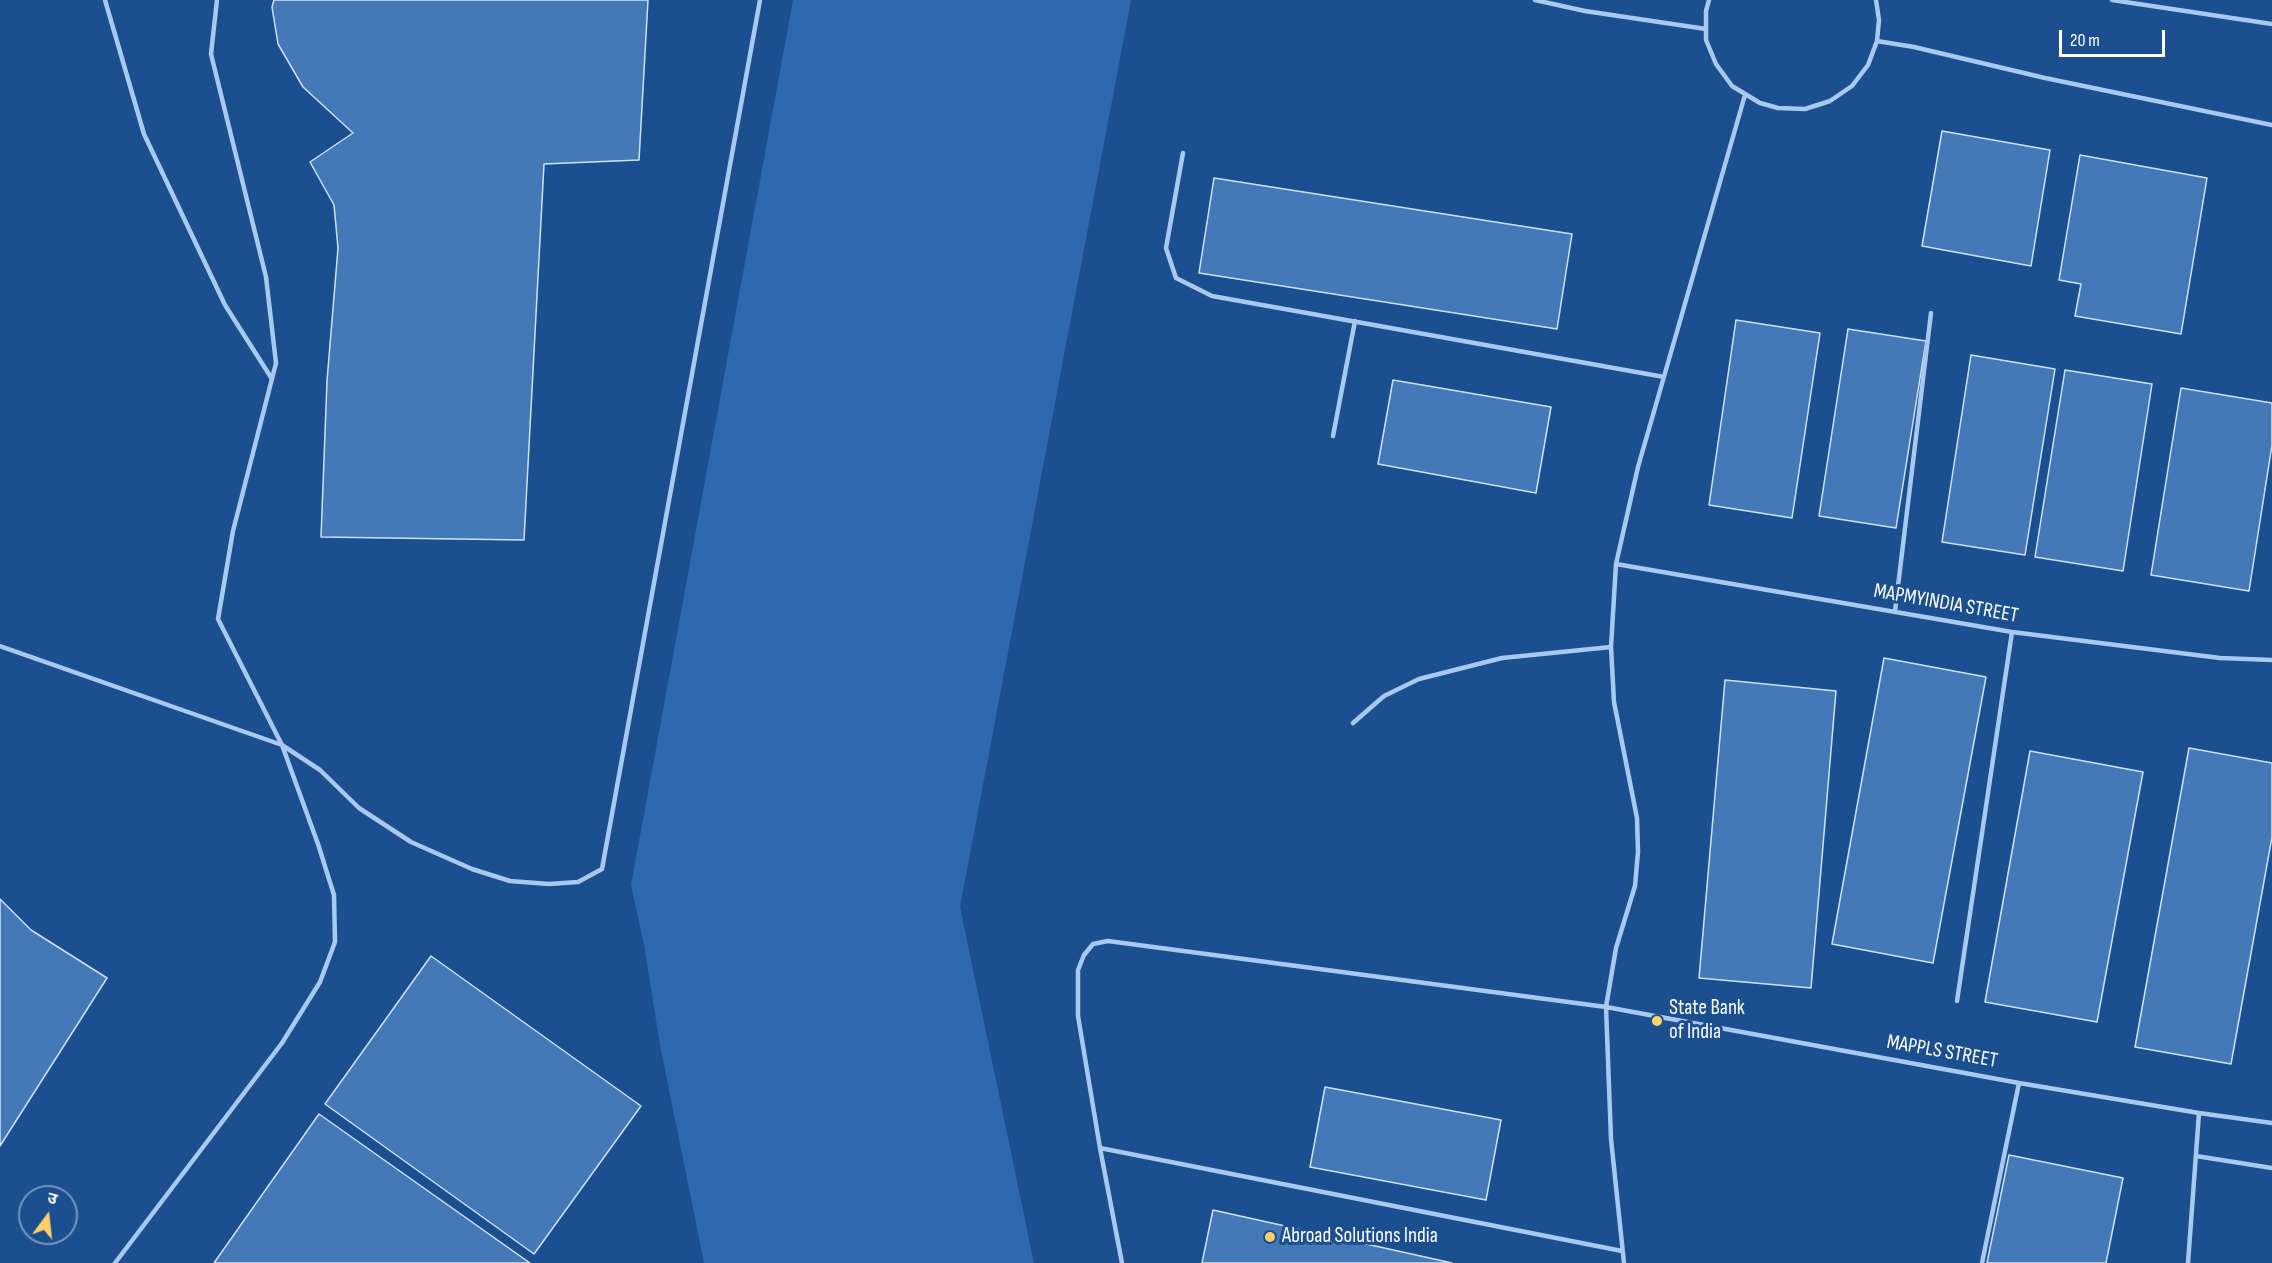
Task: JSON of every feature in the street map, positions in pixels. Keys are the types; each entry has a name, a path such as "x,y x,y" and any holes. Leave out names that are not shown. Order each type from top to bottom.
{"lane":[{"path":"105,0 144,134 225,305 272,379"},
{"path":"115,1263 282,1043 320,982 335,942 334,895 318,844 282,745 218,619 233,531 276,363 266,277 211,54 218,0"},
{"path":"0,646 282,745 320,770 359,808 411,842 472,869 510,881 549,884 578,882 602,869 760,0"},
{"path":"1535,0 1585,11 1706,29"},
{"path":"1709,0 1706,11 1706,40 1716,64 1732,86 1760,103 1778,108 1805,109 1830,101 1852,86 1868,65 1877,41 1879,20 1876,0"},
{"path":"2112,0 2272,24"},
{"path":"1877,41 1914,47 2045,78 2272,125"},
{"path":"1624,1263 1611,1127 1606,1007 1616,948 1635,886 1638,852 1637,818 1614,702 1611,647 1616,564 1638,467 1745,95"},
{"path":"1183,153 1166,248 1176,278 1212,296 1664,376"},
{"path":"1895,611 1931,313"},
{"path":"1333,436 1355,321"},
{"name":"MAPMYINDIA STREET","path":"1616,564 2012,632 2220,658 2272,660"},
{"path":"1957,1001 2012,632"},
{"path":"1353,723 1384,696 1419,679 1502,658 1611,647"},
{"name":"MAPPLS STREET","path":"1122,1263 1078,1017 1078,970 1084,955 1093,944 1108,941 1606,1007 2019,1083 2272,1123"},
{"path":"1982,1263 2019,1083"},
{"path":"2188,1263 2199,1113"},
{"path":"1100,1148 1622,1251"},
{"path":"2196,1156 2272,1168"}],"shaded area":[{"path":"793,0 1131,0 960,907 1034,1263 704,1263 660,1045 644,945 631,885"}],"building":[{"path":"274,0 648,0 639,160 544,164 524,540 321,537 327,381 338,248 334,205 310,162 353,133 303,87 278,44 272,7"},
{"path":"1942,131 2050,150 2031,266 1922,246"},
{"path":"2080,155 2207,178 2181,334 2075,316 2081,284 2059,280"},
{"path":"1214,178 1572,234 1557,329 1199,273"},
{"path":"1736,320 1820,333 1792,518 1709,505"},
{"path":"1848,329 1926,341 1896,528 1819,516"},
{"path":"1971,355 2055,369 2025,555 1942,542"},
{"path":"2065,370 2152,384 2123,571 2035,557"},
{"path":"1393,380 1551,407 1536,493 1378,464"},
{"path":"2181,388 2272,403 2272,445 2249,591 2151,575"},
{"path":"1884,658 1986,677 1933,963 1832,944"},
{"path":"1725,680 1836,691 1811,988 1699,978"},
{"path":"2189,748 2272,763 2272,837 2231,1064 2135,1047"},
{"path":"2030,751 2143,772 2097,1022 1985,1002"},
{"path":"0,899 31,930 107,978 0,1146"},
{"path":"431,956 641,1106 534,1254 325,1104"},
{"path":"1325,1087 1501,1120 1486,1200 1310,1167"},
{"path":"319,1114 530,1263 214,1263"},
{"path":"2009,1155 2123,1178 2106,1263 1987,1263"},
{"name":"Abroad Solutions India","path":"1213,1210 1452,1263 1202,1263"}],"place":[{"name":"State Bank of India","path":"1657,1021"},
{"name":"Abroad Solutions India","path":"1270,1237"}]}
